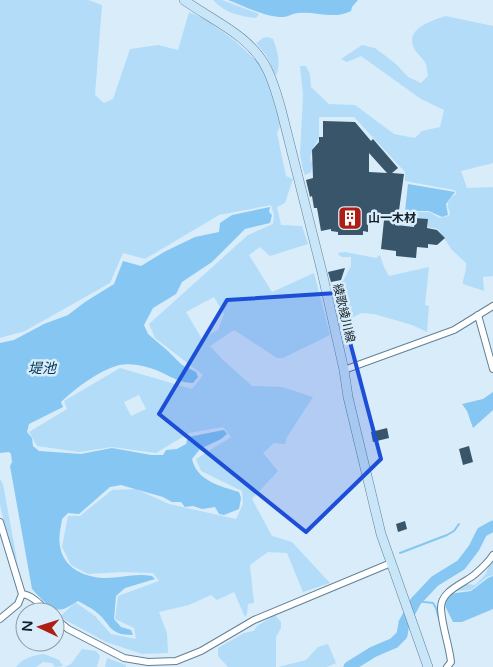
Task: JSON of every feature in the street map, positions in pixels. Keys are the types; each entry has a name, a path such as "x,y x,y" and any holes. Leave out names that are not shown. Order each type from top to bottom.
{"main road":[{"name":"綾歌綾川線","path":"184,0 225,26 249,45 262,61 273,82 320,264 344,370 348,397 381,534 428,667"}],"street":[{"path":"344,370 454,330 493,306"},
{"path":"478,315 493,369"},
{"path":"0,522 22,594 18,604 0,619"},
{"path":"447,667 451,662 440,606 442,600 447,594 474,575 493,555"},
{"path":"65,626 124,658 156,662 176,661 201,652 254,620 391,562"},
{"path":"22,594 31,597 37,602"}],"highlighted area":[{"path":"337,293 381,459 306,532 159,414 227,300"}],"shaded area":[{"path":"0,0 88,0 102,5 95,95 104,103 113,99 130,49 158,45 178,50 189,12 205,19 235,41 258,62 267,77 281,123 277,133 286,176 293,179 285,203 277,207 281,225 302,226 308,244 270,256 260,247 249,255 272,292 314,273 330,335 283,358 277,358 234,330 210,346 252,386 282,387 313,397 287,437 285,444 274,443 263,453 278,471 252,499 272,536 292,542 330,583 303,592 287,553 268,552 250,565 254,603 248,604 245,617 234,592 217,600 211,595 189,605 159,612 167,633 168,653 142,654 106,642 65,620 65,612 75,602 95,616 111,634 136,639 134,628 115,619 118,596 159,581 153,573 88,574 71,565 62,547 68,516 80,516 112,490 136,489 169,504 236,519 243,504 242,491 201,471 196,459 231,437 223,427 189,433 156,453 112,447 79,452 37,446 29,432 67,409 64,401 120,368 192,389 203,375 155,338 149,324 248,235 273,224 274,215 271,205 219,215 145,259 123,253 110,283 25,331 0,338","holes":["214,297 224,314 218,330 202,339 186,312","139,395 146,409 131,416 124,402"]},
{"path":"213,0 222,0 259,14 256,18 238,15 222,8"},
{"path":"446,16 493,26 493,163 461,171 467,188 493,187 493,276 483,277 484,291 463,284 466,263 452,250 438,229 428,227 428,219 414,217 413,226 400,224 401,212 429,212 440,218 449,216 448,205 456,194 454,190 405,181 405,172 354,117 319,117 319,138 310,158 313,164 311,172 305,175 300,154 303,95 300,66 306,66 310,74 311,87 329,104 355,105 394,134 415,138 422,131 440,127 444,110 421,99 361,56 347,62 341,59 362,45 375,48 396,64 408,77 421,83 428,76 427,67 414,48 413,36 421,26"},
{"path":"268,37 273,39 279,62 276,76 266,55 256,43"},
{"path":"345,252 376,258 380,255 389,276 429,267 425,305 429,306 427,332 412,325 374,314 361,313 340,325 330,284 343,281 351,266 351,257 342,257 338,253"},
{"path":"0,479 3,484 18,566 8,539 0,505"},
{"path":"493,560 493,575 487,577 471,590 457,591 457,589 467,584 475,585 486,574"},
{"path":"275,615 281,622 281,628 276,637 276,667 228,667 218,656 218,648 244,633 254,631 257,626"},
{"path":"328,644 336,663 327,667 278,667 306,660 318,647"},
{"path":"82,649 96,651 100,656 97,667 65,667 71,664"},
{"path":"44,654 59,660 63,666 55,667 52,663 43,662 36,667 16,667 22,661"},
{"path":"107,658 126,665 126,667 105,667"}],"water":[{"path":"228,0 358,0 351,11 344,14 298,13 276,17"},
{"path":"408,184 455,192 446,204 448,215 442,217 429,211 405,211"},
{"name":"堤池","path":"270,207 269,212 272,215 270,223 245,229 212,262 182,282 176,294 153,308 144,325 148,334 182,365 196,372 198,377 193,383 181,381 143,366 119,365 103,371 81,385 61,402 63,407 29,424 27,432 32,438 33,446 39,451 81,454 112,448 151,455 163,455 166,450 177,449 186,444 188,437 224,430 227,434 200,449 192,459 199,473 204,478 217,485 239,492 241,498 239,509 224,515 219,514 215,507 202,509 193,506 185,507 181,502 172,502 163,497 121,485 110,487 79,514 68,513 62,519 59,536 62,554 70,566 76,570 98,578 146,575 152,576 155,579 125,588 116,596 114,619 121,627 131,630 133,635 125,635 114,631 95,611 78,601 65,608 65,602 45,602 32,589 10,466 12,462 11,454 9,452 0,453 0,343 14,340 44,324 68,315 114,284 123,261 141,266 195,237 219,232 220,223 232,215"},
{"path":"493,392 493,410 473,428 467,411 462,404 483,399"},
{"path":"493,576 493,609 462,622 453,622 444,604 449,594 471,591"}],"building":[{"path":"323,121 355,122 371,141 373,139 398,168 392,173 404,174 397,225 414,227 415,218 428,219 427,228 437,230 445,238 437,245 428,244 428,248 417,247 416,258 396,256 396,251 381,249 384,220 368,218 368,232 363,231 363,235 338,235 338,232 331,231 331,229 321,231 317,208 314,208 306,180 313,178 312,150 319,142 319,137 323,137","holes":["369,153 387,173 369,172"]},
{"path":"345,268 341,280 331,282 328,272"},
{"path":"387,428 389,438 373,442 371,432"},
{"path":"469,446 473,462 463,465 459,449"},
{"path":"405,521 407,529 398,532 396,524"}],"waterway":[{"path":"400,553 447,535 454,531 459,524"},
{"path":"349,667 373,652 394,643 402,635 404,623 416,601 435,581 461,565 474,548 482,532 493,526"},
{"path":"416,601 433,603 439,619"}],"place":[{"name":"山一木材","path":"350,218"}]}
